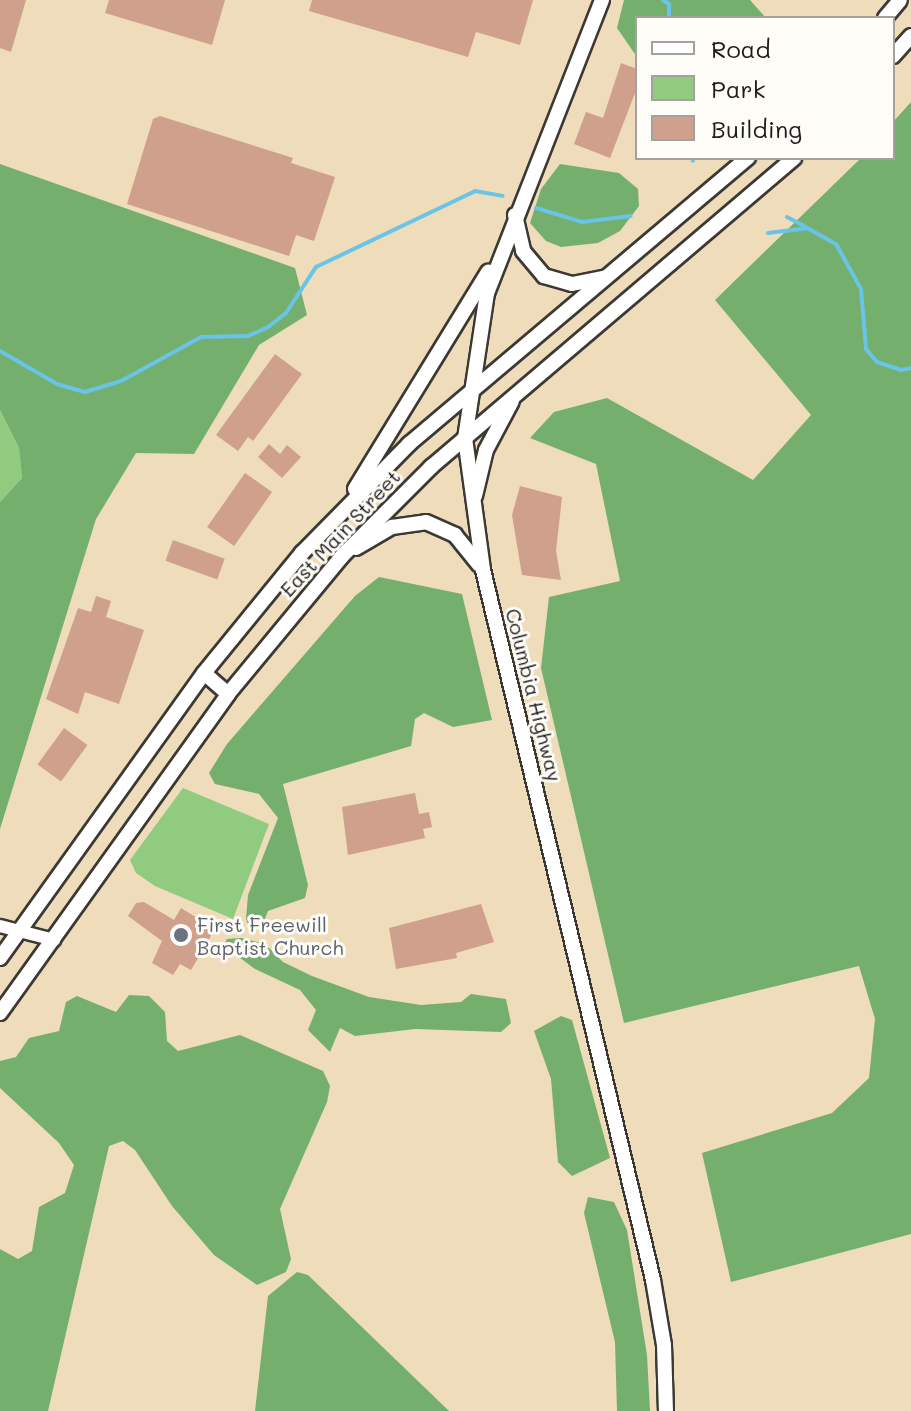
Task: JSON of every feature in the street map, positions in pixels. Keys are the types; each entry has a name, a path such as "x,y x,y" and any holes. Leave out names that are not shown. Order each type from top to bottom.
{"main road":[{"name":"Columbia Highway","path":"602,0 500,251 478,333 465,438 471,514 483,570 640,1220 664,1345 666,1411"},
{"path":"887,16 900,0"},
{"path":"895,54 911,36"},
{"name":"East Main Street","path":"0,958 204,673 347,504 469,391 746,160"},
{"name":"East Main Street","path":"0,1013 228,694 342,556 465,438 792,160"},
{"path":"515,213 523,251 544,276 572,284 608,277"},
{"path":"347,504 500,251"},
{"path":"471,514 486,450 516,394"},
{"path":"342,556 392,527 426,522 455,535 483,570"},
{"path":"204,673 228,694"}],"street":[{"path":"0,926 54,940"}],"green space":[{"path":"624,0 750,0 764,16 635,16 635,54 617,28"},
{"path":"911,102 911,1234 731,1282 702,1153 832,1113 869,1078 875,1019 859,966 624,1023 541,668 549,597 620,581 596,464 530,438 554,412 607,398 753,480 811,415 715,300 859,160 895,160 895,120"},
{"path":"0,164 295,268 307,315 259,345 194,454 136,453 96,519 0,829 0,502 22,478 19,448 0,410"},
{"path":"560,164 619,173 638,189 639,206 620,231 598,243 561,247 546,241 530,223 541,189"},
{"path":"0,410 19,448 22,478 0,502"},
{"path":"379,577 462,594 492,720 453,727 424,713 415,719 411,746 283,784 308,885 305,898 268,911 262,926 250,929 246,919 248,895 278,818 259,794 215,784 209,773 227,744 355,596"},
{"path":"183,788 269,824 233,919 155,886 136,873 130,860"},
{"path":"242,938 265,944 283,962 312,976 369,997 421,1005 461,1002 471,994 506,999 511,1023 501,1032 415,1029 355,1036 340,1028 330,1052 308,1030 316,1010 300,990 255,969 224,946 227,939"},
{"path":"129,995 149,996 165,1012 167,1041 178,1051 240,1035 323,1071 330,1086 327,1102 280,1209 291,1259 286,1272 257,1285 214,1255 172,1206 135,1150 123,1141 109,1146 48,1411 0,1411 0,1249 18,1259 32,1251 39,1207 65,1193 74,1165 59,1143 0,1088 0,1061 16,1057 29,1038 59,1031 66,1002 77,996 116,1012"},
{"path":"561,1016 572,1020 610,1158 572,1176 558,1162 551,1079 534,1031"},
{"path":"588,1197 614,1202 627,1230 647,1355 650,1411 617,1411 615,1342 584,1213"},
{"path":"297,1272 308,1275 449,1411 255,1411 268,1296"}],"building":[{"path":"0,0 26,0 11,52 0,48"},
{"path":"109,0 225,0 212,45 105,13"},
{"path":"312,0 533,0 520,45 476,32 468,57 309,11"},
{"path":"621,63 635,68 635,93 610,158 574,144 586,112 603,118"},
{"path":"160,116 293,158 291,163 335,177 314,241 296,235 289,256 127,204 153,119"},
{"path":"275,354 302,374 253,441 248,437 238,451 216,435"},
{"path":"269,444 280,454 287,445 301,457 282,478 258,457"},
{"path":"245,473 272,492 234,546 207,527"},
{"path":"520,486 562,497 556,551 561,580 522,575 512,515"},
{"path":"173,540 225,559 217,579 165,561"},
{"path":"96,596 111,601 106,617 144,630 119,704 85,692 78,714 46,699 78,608 91,612"},
{"path":"64,728 87,745 61,781 38,764"},
{"path":"415,793 419,814 429,812 432,827 423,829 425,838 348,855 342,807"},
{"name":"First Freewill Baptist Church","path":"144,902 174,920 181,908 215,929 191,970 180,964 173,975 152,963 162,941 128,916 136,903"},
{"path":"481,904 494,942 456,953 457,958 396,969 389,928"}],"waterway":[{"path":"663,0 669,4 669,16"},
{"path":"0,351 57,384 85,392 121,381 201,337 248,336 268,327 286,313 316,267 475,191 503,196"},
{"path":"536,208 582,222 631,216"},
{"path":"787,217 806,227"},
{"path":"768,233 807,228 836,244 861,289 866,349 877,362 901,370 911,368"}],"place":[{"name":"First Freewill Baptist Church","path":"181,935"}]}
